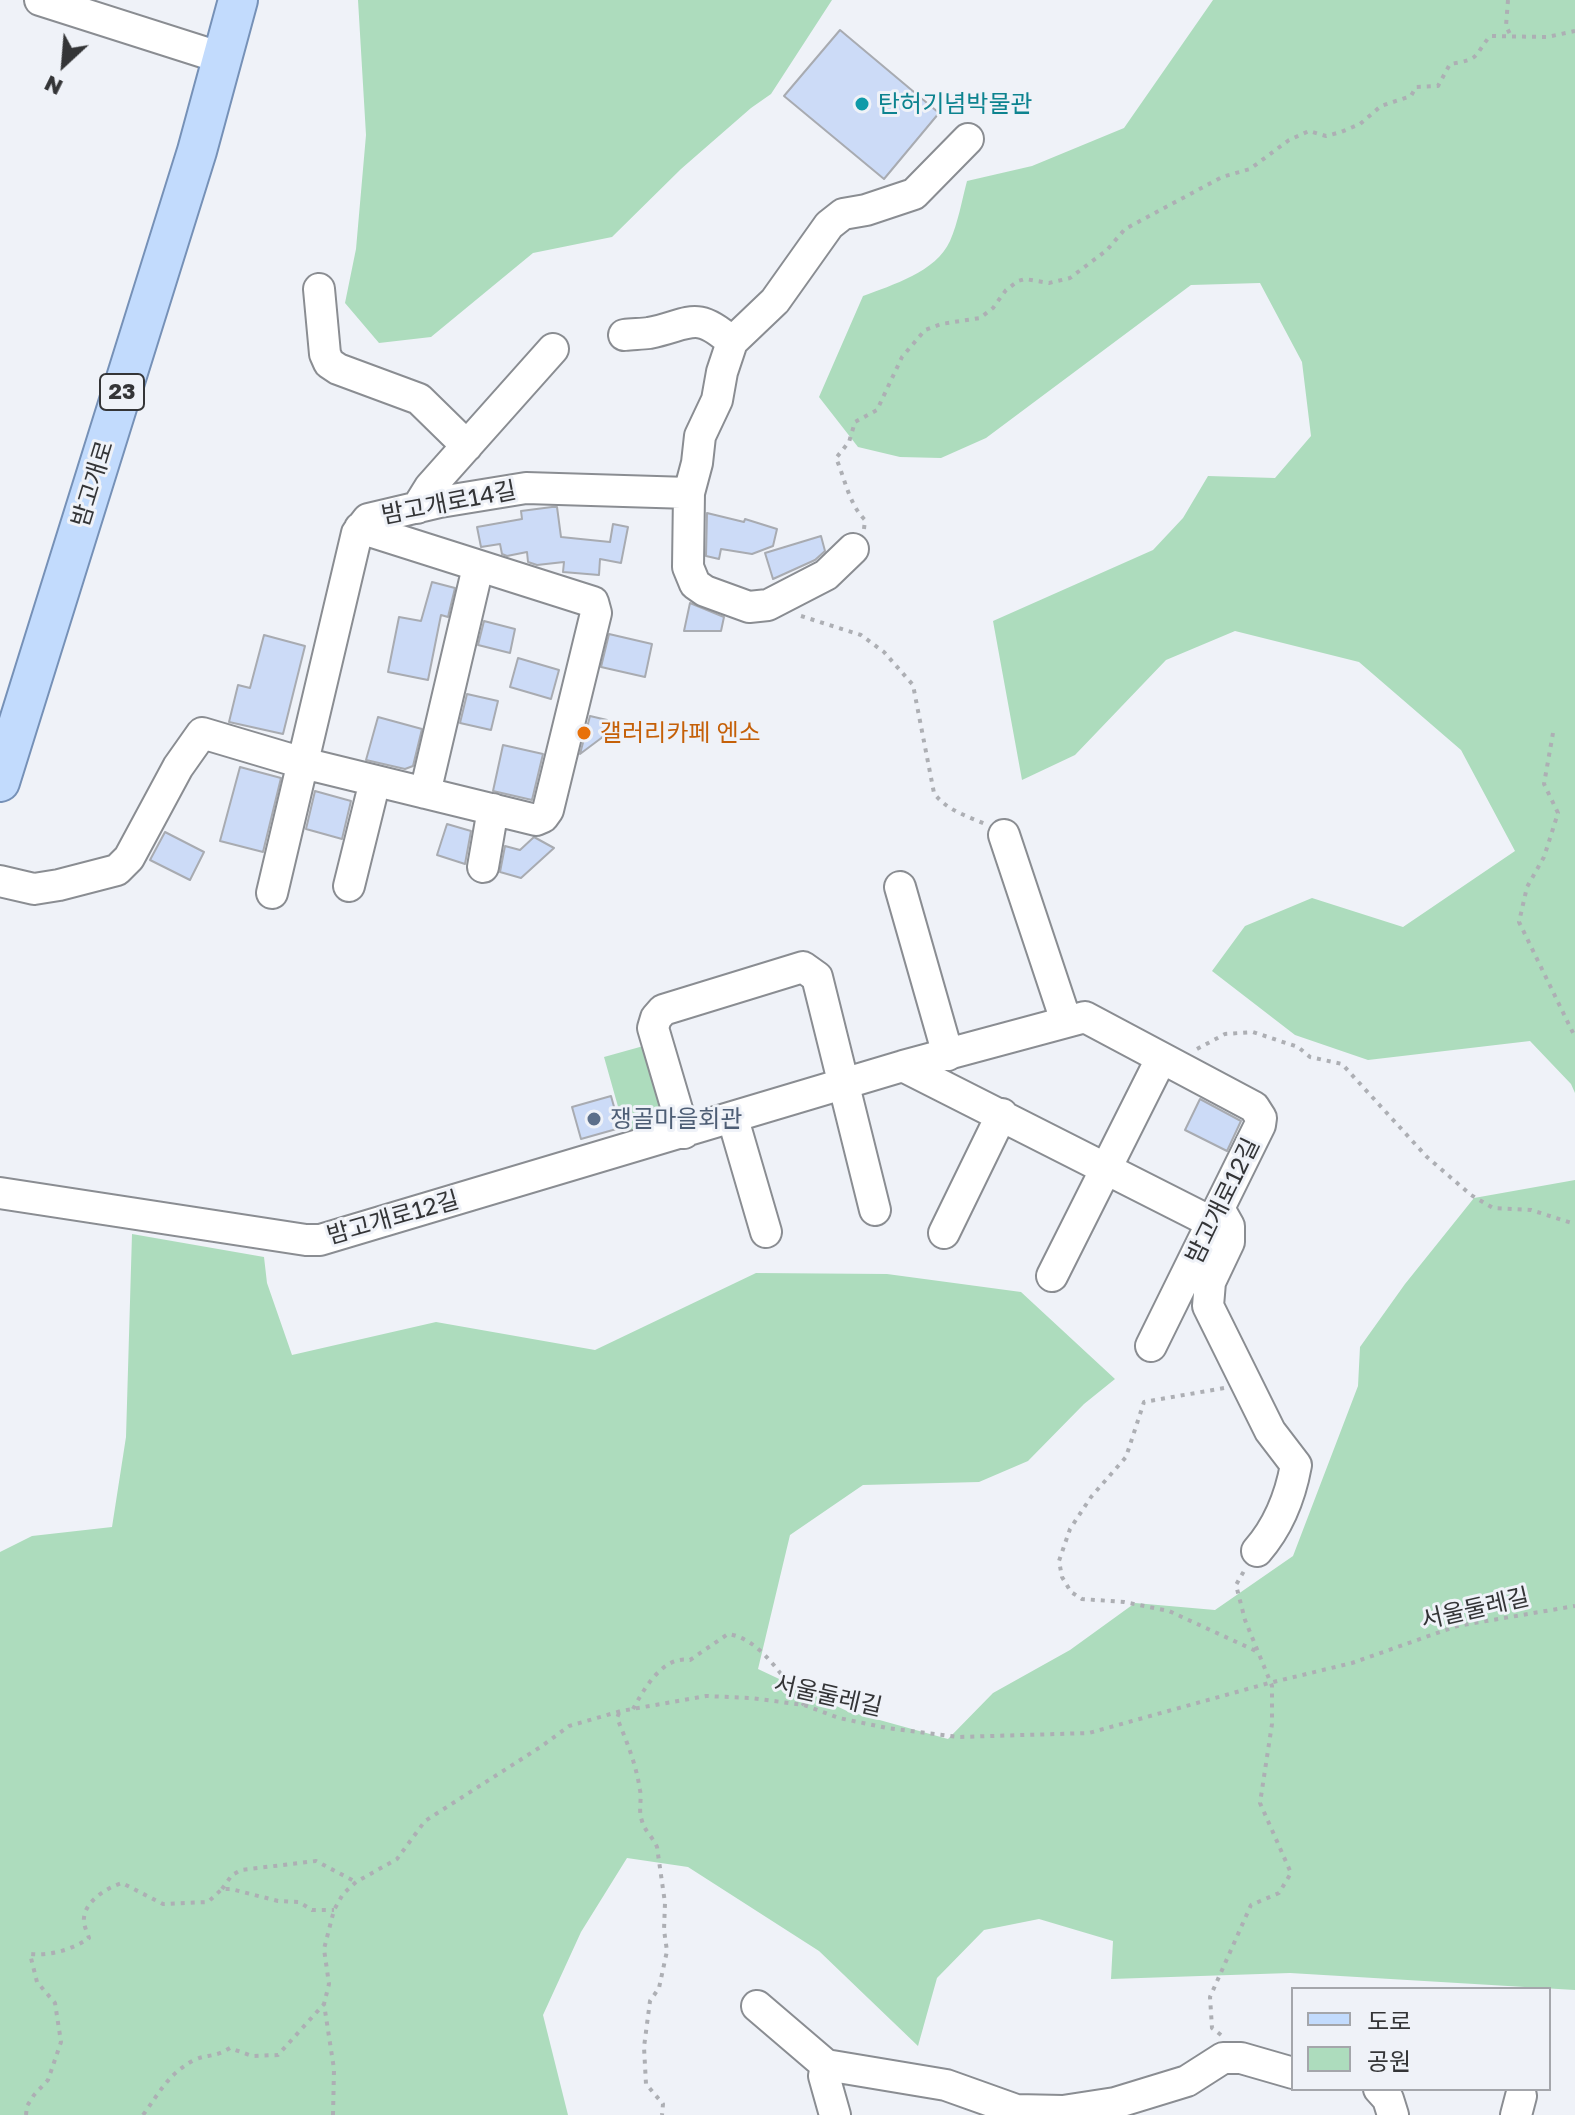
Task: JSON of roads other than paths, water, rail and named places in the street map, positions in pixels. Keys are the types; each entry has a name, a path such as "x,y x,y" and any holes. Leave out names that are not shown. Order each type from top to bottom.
{"main road":[{"name":"밤고개로","path":"0,782 193,166 238,0"}],"street":[{"path":"40,0 222,58"},
{"path":"853,549 826,575 768,605 749,607 705,591 695,584 688,567 689,493 700,436 717,400 732,342 775,301 829,225 843,214 914,194 968,139"},
{"path":"319,289 325,354 329,363 419,399 467,446"},
{"path":"624,335 651,333 686,321 701,322 720,331 732,342"},
{"path":"417,508 430,487 553,349"},
{"name":"밤고개로14길","path":"272,893 360,528 368,519 526,488 689,493"},
{"path":"0,881 34,889 117,870 129,858 178,767 202,733 375,781 536,820 543,817 548,810 596,613 593,602 360,528"},
{"path":"425,793 478,567"},
{"path":"349,886 375,781"},
{"path":"483,867 493,809"},
{"path":"1004,835 1066,1021"},
{"path":"900,887 948,1055"},
{"path":"684,1133 653,1028 656,1018 663,1010 803,967 817,977 875,1210"},
{"name":"밤고개로12길","path":"0,1193 320,1240 903,1066 1085,1017 1254,1107 1261,1118 1216,1217 1151,1346"},
{"path":"1052,1276 1166,1061"},
{"path":"903,1066 1107,1169 1216,1217 1229,1226 1229,1242 1210,1282 1208,1306 1270,1431 1296,1465 1291,1490 1272,1534 1257,1551"},
{"path":"944,1233 1002,1114"},
{"path":"733,1119 766,1232"},
{"path":"757,2006 826,2065 946,2085 1016,2110 1063,2111 1115,2103 1187,2081 1223,2058 1241,2058 1291,2072"},
{"path":"826,2065 824,2076 835,2115"},
{"path":"1381,2091 1388,2099 1393,2115"}],"place":[{"name":"탄허기념박물관","path":"862,104"},
{"name":"갤러리카페 엔소","path":"584,733"},
{"name":"쟁골마을회관","path":"594,1119"}]}
